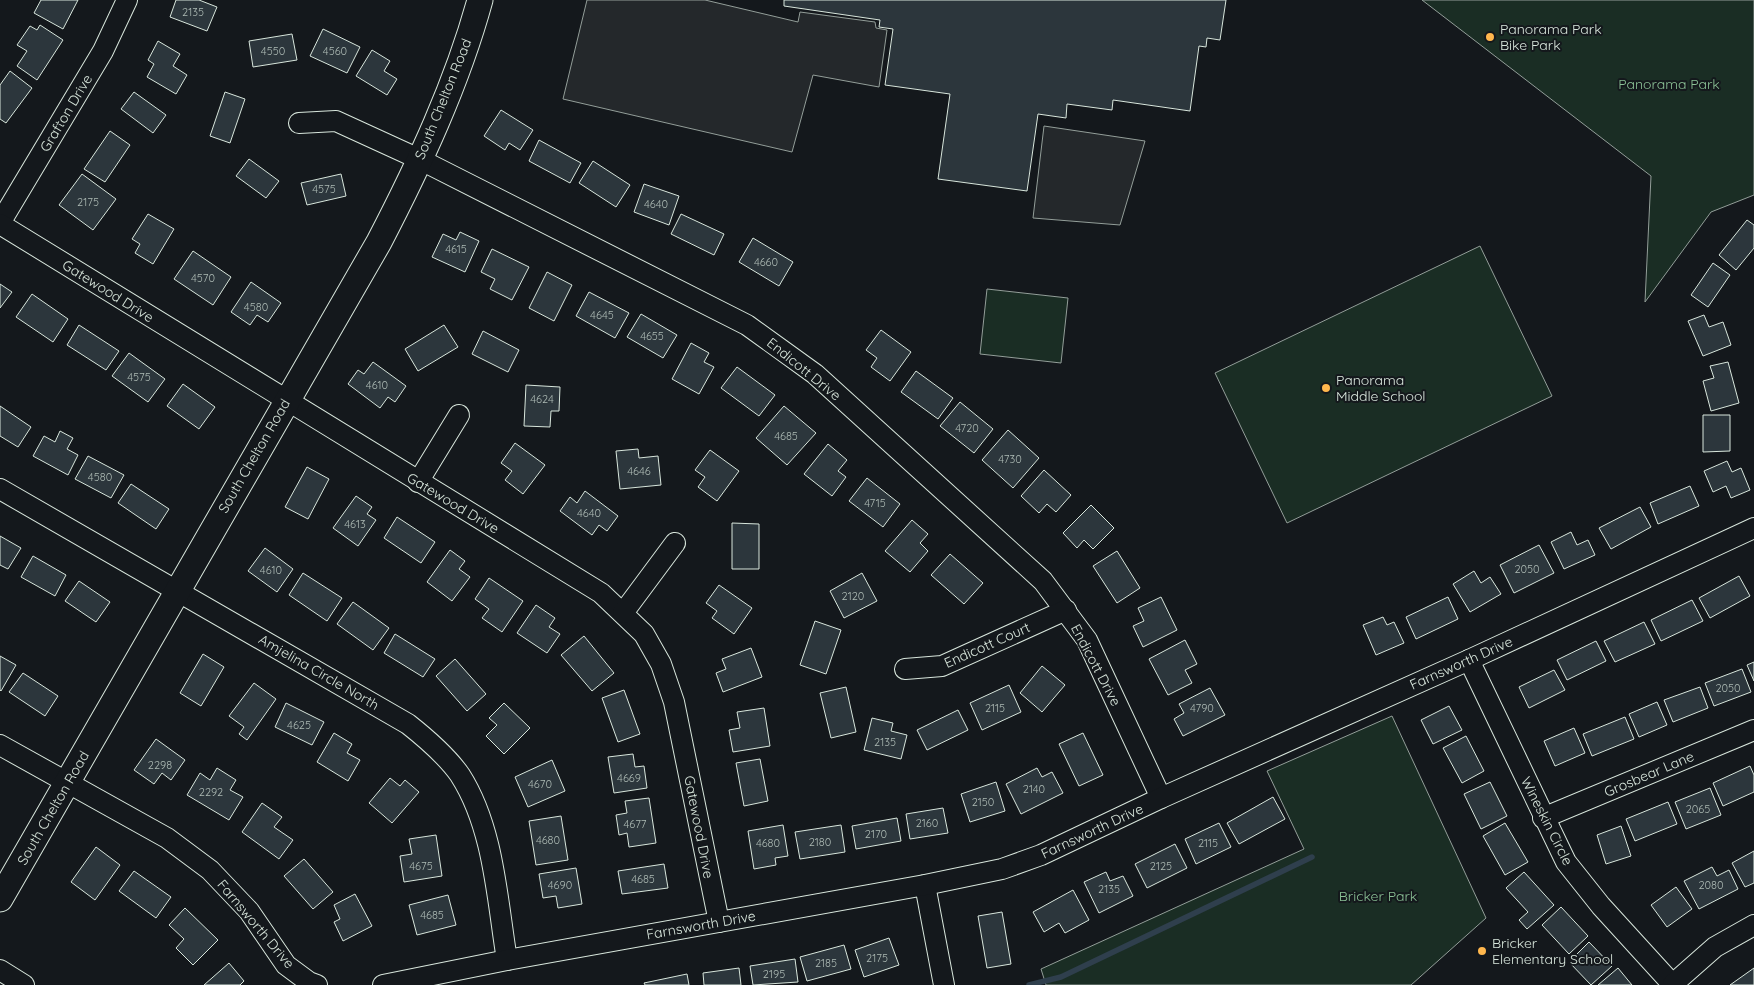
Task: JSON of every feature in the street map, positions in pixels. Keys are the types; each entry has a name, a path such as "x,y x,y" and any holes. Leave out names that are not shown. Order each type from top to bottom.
{"main road":[{"name":"South Chelton Road","path":"0,899 379,242 449,91 480,0"}],"street":[{"name":"Grafton Drive","path":"0,224 103,52 127,0"},
{"name":"Endicott Drive","path":"299,123 336,121 419,158 747,325 815,374 1043,581 1066,610 1086,640 1161,798"},
{"name":"Gatewood Drive","path":"0,224 601,593 623,613 644,634 662,664 674,702 719,922"},
{"path":"418,482 459,415"},
{"name":"Amjelina Circle North","path":"0,489 408,724 438,749 459,774 476,804 490,854 507,960"},
{"name":"Farnsworth Drive","path":"384,985 507,960 925,885 1002,869 1033,858 1754,528"},
{"path":"623,613 675,543"},
{"name":"Endicott Court","path":"905,669 942,666 1066,610"},
{"name":"Wineskin Circle","path":"1469,660 1543,818 1566,862 1601,906 1673,985"},
{"name":"Grosbear Lane","path":"1543,818 1754,730"},
{"name":"Farnsworth Drive","path":"0,746 167,838 210,870 249,911 286,965 309,982 317,985"},
{"path":"925,885 944,985"},
{"path":"1673,985 1715,947 1754,925"},
{"path":"0,970 24,985"}],"green space":[{"name":"Panorama Park","path":"1422,0 1754,0 1754,195 1711,212 1645,302 1651,176"},
{"path":"1480,246 1552,396 1287,523 1215,373"},
{"path":"987,289 1068,298 1061,363 980,354"},
{"name":"Bricker Park","path":"1392,716 1486,918 1411,985 1046,985 1041,969 1304,849 1267,771"}],"shaded area":[{"path":"587,0 705,0 798,22 800,12 875,22 876,28 887,30 879,87 813,75 792,152 563,99"},
{"path":"1044,126 1145,141 1120,225 1033,218"}],"building":[{"path":"41,0 78,0 63,29 34,13"},
{"path":"176,0 199,0 217,7 207,31 170,17"},
{"path":"784,0 1226,0 1220,40 1207,38 1206,47 1199,46 1190,111 1113,100 1112,110 1067,104 1066,118 1038,114 1027,191 938,179 950,94 885,85 893,29 879,27 880,20 784,6"},
{"path":"40,25 63,40 37,80 17,66 27,51 17,45 30,26 37,30"},
{"path":"323,29 360,47 347,73 310,56"},
{"path":"292,34 297,60 253,67 249,41"},
{"path":"158,41 180,54 173,66 187,75 176,94 147,77 154,64 148,60"},
{"path":"372,50 390,61 384,71 397,79 387,95 356,76"},
{"path":"10,71 32,88 6,123 0,119 0,85"},
{"path":"134,92 166,115 153,133 121,109"},
{"path":"225,92 245,99 230,143 210,136"},
{"path":"501,110 533,130 520,150 509,143 505,150 484,136"},
{"path":"110,131 130,145 105,182 84,169"},
{"path":"539,140 581,163 570,183 529,161"},
{"path":"249,159 279,181 266,198 236,176"},
{"path":"593,161 630,185 616,207 579,183"},
{"path":"82,174 116,199 93,230 59,205"},
{"path":"341,174 346,196 307,205 301,183"},
{"path":"644,184 679,196 669,225 634,212"},
{"path":"148,214 174,229 153,264 135,253 140,244 132,239"},
{"path":"681,214 724,234 714,255 671,234"},
{"path":"1747,220 1754,225 1754,248 1736,270 1719,255"},
{"path":"460,232 479,241 465,272 432,257 443,234 456,240"},
{"path":"753,238 793,262 779,286 739,262"},
{"path":"492,249 529,267 512,300 490,289 495,279 481,272"},
{"path":"193,251 231,277 213,305 174,279"},
{"path":"1713,263 1730,275 1708,307 1691,295"},
{"path":"547,272 572,285 554,321 529,308"},
{"path":"251,282 281,303 268,322 257,315 250,325 231,312"},
{"path":"0,284 12,292 0,308"},
{"path":"589,292 629,313 615,338 576,316"},
{"path":"32,294 68,319 53,342 16,317"},
{"path":"641,314 677,335 663,358 627,337"},
{"path":"1704,315 1709,327 1723,322 1731,345 1703,356 1688,321"},
{"path":"79,325 119,351 106,370 67,345"},
{"path":"444,325 458,347 418,371 405,349"},
{"path":"881,330 911,352 890,381 871,367 877,358 866,350"},
{"path":"483,331 519,350 508,372 472,354"},
{"path":"691,343 709,353 704,362 714,367 699,394 672,379"},
{"path":"129,353 165,379 148,402 112,376"},
{"path":"373,362 406,386 395,402 388,397 380,408 348,384 358,370 364,374"},
{"path":"1728,362 1739,403 1711,411 1703,381 1714,378 1710,366"},
{"path":"737,367 775,395 759,416 721,388"},
{"path":"916,371 953,398 938,419 901,392"},
{"path":"183,384 215,407 199,429 167,406"},
{"path":"526,385 560,387 559,411 551,411 550,427 524,426"},
{"path":"960,402 993,429 974,453 940,426"},
{"path":"0,406 31,427 18,447 0,436"},
{"path":"784,406 816,433 787,465 756,438"},
{"path":"1703,415 1730,415 1730,451 1703,452"},
{"path":"1008,430 1039,458 1013,488 982,460"},
{"path":"60,431 73,438 67,449 78,455 68,475 33,456 44,436 55,442"},
{"path":"515,443 545,465 523,494 505,480 512,471 501,463"},
{"path":"828,444 847,460 838,471 846,477 832,496 804,474"},
{"path":"638,449 639,458 658,456 661,485 620,489 616,451"},
{"path":"710,450 739,471 717,501 698,487 705,477 695,470"},
{"path":"88,456 124,475 111,498 75,479"},
{"path":"1727,461 1732,472 1741,468 1750,490 1731,498 1726,486 1713,492 1704,471"},
{"path":"307,467 329,479 308,519 285,507"},
{"path":"1044,470 1071,495 1056,512 1047,504 1039,513 1021,496"},
{"path":"867,478 900,504 883,527 849,501"},
{"path":"131,484 169,509 156,529 118,503"},
{"path":"1690,486 1699,506 1658,524 1650,503"},
{"path":"585,491 618,516 607,531 599,525 592,535 560,511 570,497 577,503"},
{"path":"356,496 372,507 367,514 376,520 358,546 333,528"},
{"path":"1091,505 1114,528 1093,549 1084,540 1077,548 1063,533"},
{"path":"1640,507 1651,527 1611,549 1599,528"},
{"path":"397,517 435,542 421,563 384,538"},
{"path":"912,520 928,534 920,543 928,551 910,572 885,551"},
{"path":"732,523 759,524 759,569 732,569"},
{"path":"1571,532 1577,545 1588,540 1595,555 1564,569 1551,542"},
{"path":"0,536 21,548 8,569 0,565"},
{"path":"1539,545 1554,573 1514,593 1500,565"},
{"path":"265,548 293,569 277,592 248,571"},
{"path":"450,550 465,561 459,569 470,577 452,601 427,582"},
{"path":"1117,551 1140,588 1117,603 1093,566"},
{"path":"950,554 983,583 964,604 931,575"},
{"path":"33,556 66,575 55,596 21,577"},
{"path":"1474,571 1481,583 1490,577 1501,594 1470,612 1453,584"},
{"path":"303,573 342,598 327,621 289,595"},
{"path":"862,573 877,601 844,618 830,591"},
{"path":"1739,576 1750,596 1710,618 1699,598"},
{"path":"489,578 523,601 502,632 482,618 489,609 475,599"},
{"path":"79,581 110,602 96,622 65,601"},
{"path":"719,585 752,608 734,634 712,618 717,611 706,603"},
{"path":"1161,597 1177,630 1143,647 1133,626 1144,621 1138,608"},
{"path":"1448,597 1458,619 1416,639 1406,617"},
{"path":"1692,600 1703,621 1661,641 1651,620"},
{"path":"353,602 389,628 373,650 337,624"},
{"path":"536,605 555,618 549,627 560,634 547,653 517,633"},
{"path":"1383,617 1387,625 1394,622 1404,643 1376,655 1363,625"},
{"path":"815,621 841,630 826,674 800,665"},
{"path":"1644,622 1655,644 1615,662 1604,641"},
{"path":"395,634 435,659 423,677 384,653"},
{"path":"584,636 614,673 592,691 561,655"},
{"path":"1185,640 1197,664 1185,670 1192,683 1168,695 1149,659"},
{"path":"1596,641 1606,661 1567,680 1557,660"},
{"path":"751,648 762,677 723,692 716,673 726,669 722,659"},
{"path":"203,654 224,667 201,706 180,693"},
{"path":"0,656 16,665 1,691 0,690"},
{"path":"455,659 486,694 467,711 436,676"},
{"path":"1754,662 1754,681 1747,665"},
{"path":"1042,666 1065,685 1042,712 1020,693"},
{"path":"1742,669 1751,692 1714,706 1705,683"},
{"path":"1554,670 1565,690 1529,708 1519,687"},
{"path":"23,673 58,696 45,716 9,692"},
{"path":"254,683 276,699 247,740 239,734 244,727 229,716"},
{"path":"1009,685 1021,712 982,730 970,703"},
{"path":"846,687 856,732 831,738 820,693"},
{"path":"1700,687 1708,708 1673,722 1664,700"},
{"path":"1210,688 1225,715 1183,736 1174,719 1184,713 1179,704"},
{"path":"624,690 640,734 618,742 602,698"},
{"path":"1657,702 1667,725 1639,737 1629,714"},
{"path":"286,703 324,722 312,745 275,727"},
{"path":"504,703 530,728 504,754 486,736 497,725 489,718"},
{"path":"1449,706 1462,730 1433,744 1421,720"},
{"path":"764,708 770,746 733,752 729,730 740,728 737,712"},
{"path":"958,710 968,730 927,750 917,730"},
{"path":"1625,717 1634,739 1592,756 1583,734"},
{"path":"872,718 893,723 891,731 907,735 901,759 864,750"},
{"path":"1574,728 1585,753 1555,766 1544,741"},
{"path":"334,733 352,744 347,753 360,760 348,781 317,762"},
{"path":"1083,733 1103,775 1079,786 1059,744"},
{"path":"1466,736 1484,771 1462,783 1443,748"},
{"path":"156,739 185,760 171,780 162,773 154,784 134,770"},
{"path":"633,754 635,767 644,766 647,788 614,793 608,757"},
{"path":"760,759 768,801 744,806 736,763"},
{"path":"552,760 565,791 528,807 515,777"},
{"path":"1750,766 1754,775 1754,792 1723,806 1713,783"},
{"path":"217,768 236,780 230,790 243,797 229,820 187,795 200,773 210,780"},
{"path":"1037,768 1042,777 1052,772 1063,793 1021,814 1006,784"},
{"path":"390,778 400,786 405,780 419,792 392,823 369,803"},
{"path":"996,782 1005,811 970,822 961,794"},
{"path":"1490,782 1507,816 1481,829 1464,794"},
{"path":"1710,788 1721,815 1686,829 1675,802"},
{"path":"1273,797 1285,819 1239,844 1227,823"},
{"path":"649,798 656,843 629,847 627,833 619,835 616,815 627,813 625,801"},
{"path":"1668,802 1677,824 1635,841 1626,819"},
{"path":"262,803 282,817 274,827 293,840 279,859 242,832"},
{"path":"943,808 948,833 910,839 906,814"},
{"path":"561,816 568,860 536,865 529,821"},
{"path":"897,818 901,841 856,849 852,826"},
{"path":"1219,823 1231,847 1196,864 1185,839"},
{"path":"1505,823 1528,862 1505,875 1483,836"},
{"path":"783,825 788,856 775,858 776,865 754,869 748,831"},
{"path":"841,825 845,852 800,859 795,832"},
{"path":"1621,826 1631,856 1606,864 1597,835"},
{"path":"436,835 442,876 404,882 400,856 412,854 409,839"},
{"path":"1175,844 1187,868 1147,888 1135,864"},
{"path":"96,847 120,865 95,900 71,882"},
{"path":"1754,851 1754,883 1745,887 1732,863"},
{"path":"304,859 333,892 313,909 284,876"},
{"path":"664,864 668,888 622,894 618,871"},
{"path":"1712,867 1717,876 1729,870 1738,889 1699,909 1684,881"},
{"path":"576,868 582,904 558,908 556,896 543,898 539,874"},
{"path":"134,871 171,897 156,918 119,891"},
{"path":"1106,872 1110,881 1123,876 1133,896 1099,913 1084,882"},
{"path":"1524,872 1554,905 1527,929 1519,920 1528,912 1506,888"},
{"path":"1676,887 1692,909 1667,927 1651,905"},
{"path":"1073,890 1089,920 1065,933 1059,923 1044,932 1033,912"},
{"path":"355,894 372,926 343,941 334,922 340,919 334,905"},
{"path":"448,895 456,925 417,935 409,905"},
{"path":"1561,907 1588,936 1569,954 1542,925"},
{"path":"185,908 218,940 193,965 176,948 184,939 169,925"},
{"path":"1002,912 1011,964 987,968 978,916"},
{"path":"889,938 899,965 864,977 855,950"},
{"path":"1589,942 1612,966 1591,985 1569,962"},
{"path":"844,945 851,969 807,981 800,957"},
{"path":"795,959 798,982 753,985 750,966"},
{"path":"229,963 244,981 240,985 204,985"},
{"path":"739,968 741,985 704,985 703,973"},
{"path":"1618,968 1632,985 1598,985"},
{"path":"1754,968 1754,985 1730,985"},
{"path":"687,974 689,985 645,985 644,983"}],"waterway":[{"path":"1029,985 1061,977 1312,857"}],"place":[{"name":"Panorama Park Bike Park","path":"1490,37"},
{"name":"Panorama Middle School","path":"1326,388"},
{"name":"Bricker Elementary School","path":"1482,951"}]}
